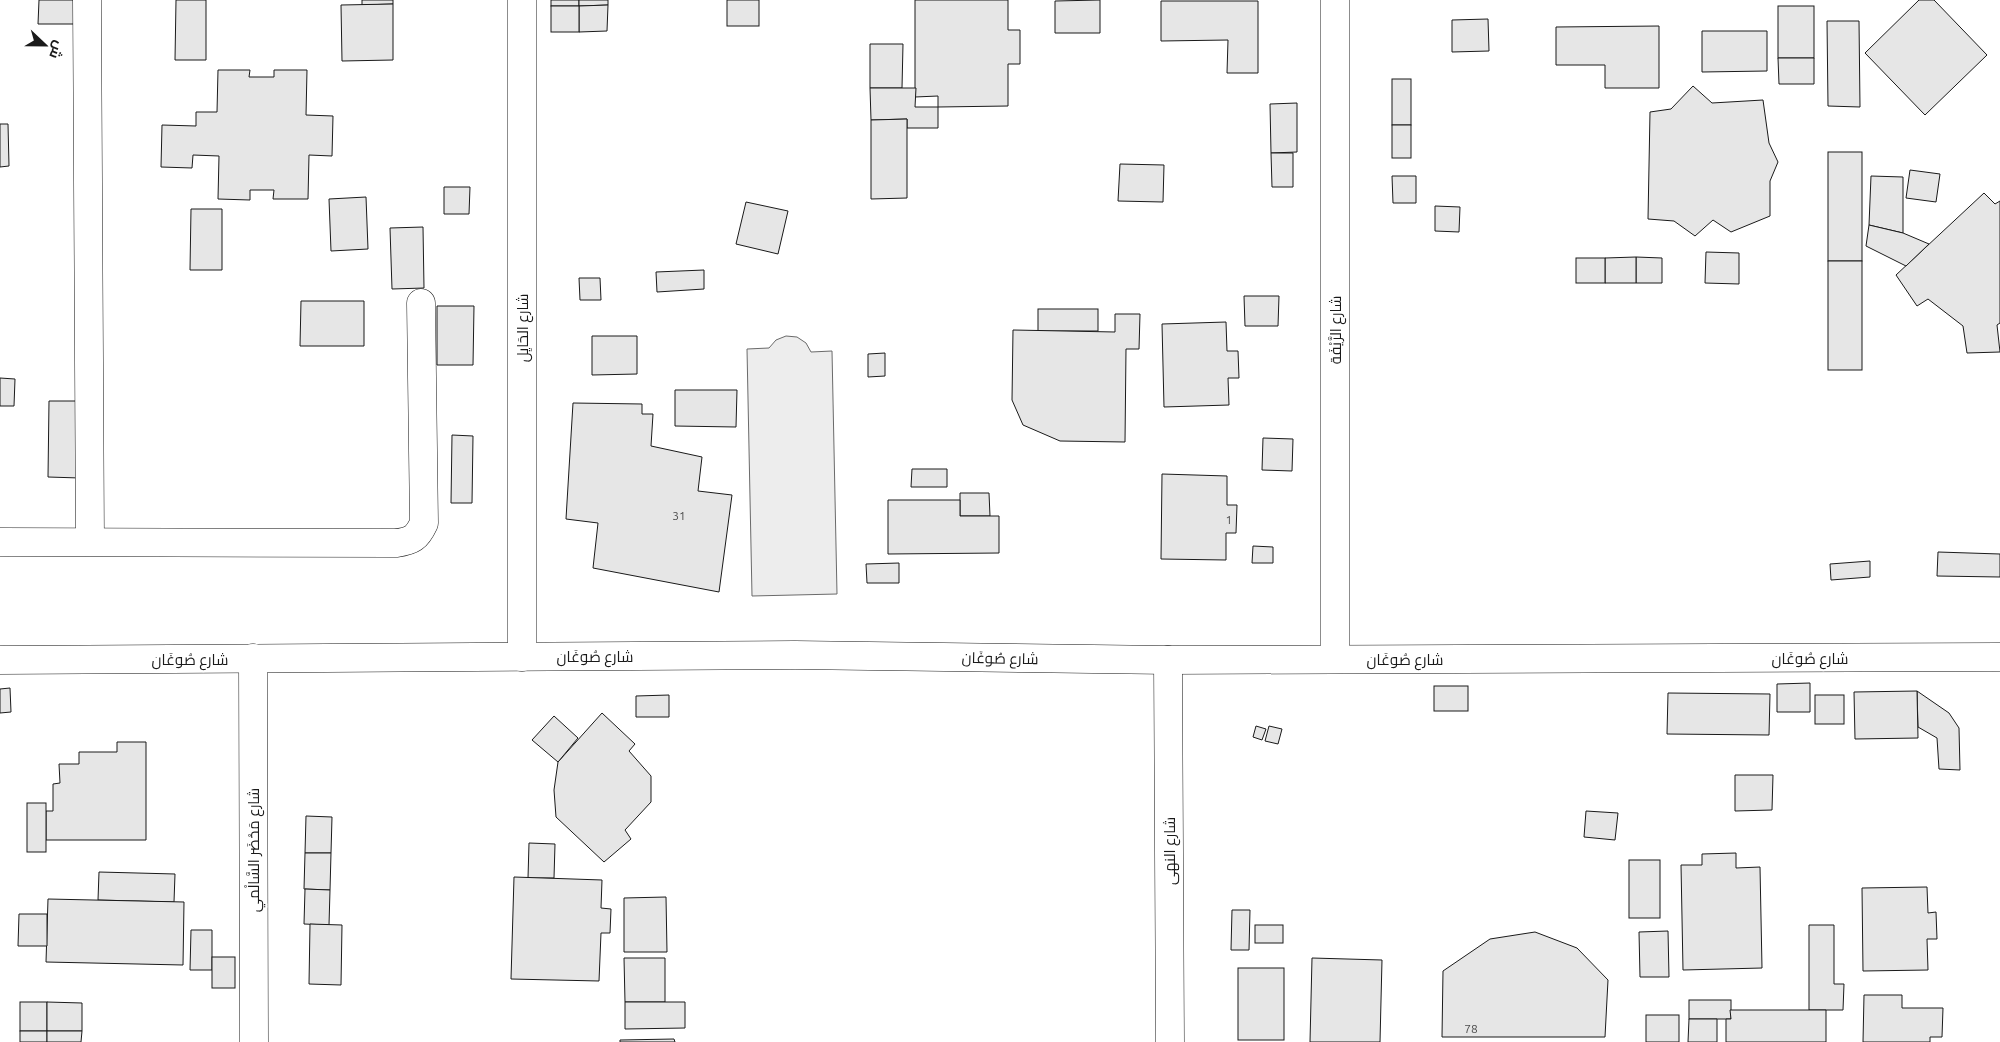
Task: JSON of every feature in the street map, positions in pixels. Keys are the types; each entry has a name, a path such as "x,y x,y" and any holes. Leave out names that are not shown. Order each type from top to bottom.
{"street":[{"path":"87,0 90,541"},
{"name":"شارع الحَايِل","path":"522,0 522,657"},
{"name":"شارع الرَّيْفَة","path":"1335,0 1335,659"},
{"path":"0,542 396,543 408,541 419,534 424,522 421,303"},
{"name":"شارع صُوغَان","path":"0,660 795,655 1168,660 2000,657"},
{"name":"شارع مَحْضَر السَّالْمي","path":"253,658 254,1042"},
{"name":"شارع النهى","path":"1168,660 1170,1042"}],"shaded area":[{"path":"786,336 797,337 806,343 811,352 832,351 837,594 752,596 747,349 769,348 776,340"}],"building":[{"path":"39,0 75,0 75,24 38,24"},
{"path":"176,0 206,0 206,60 175,60"},
{"path":"362,0 393,0 393,4 362,5"},
{"path":"551,0 579,0 579,6 551,6"},
{"path":"579,0 608,0 608,5 579,6"},
{"path":"727,0 759,0 759,26 727,26"},
{"path":"915,0 1008,0 1008,30 1020,30 1020,64 1008,64 1008,106 938,107 938,96 915,97"},
{"path":"1100,0 1100,33 1055,33 1055,1"},
{"path":"1919,0 1934,0 1987,55 1925,115 1865,53"},
{"path":"1161,1 1258,1 1258,73 1227,73 1228,40 1161,41"},
{"path":"393,4 393,60 342,61 341,5"},
{"path":"608,5 607,31 579,32 579,6"},
{"path":"551,6 579,6 579,32 551,32"},
{"path":"1778,6 1814,6 1814,58 1778,58"},
{"path":"1488,19 1489,51 1452,52 1452,20"},
{"path":"1827,21 1859,21 1860,107 1828,106"},
{"path":"1659,26 1659,88 1605,88 1605,65 1556,65 1556,27"},
{"path":"1702,31 1767,31 1767,71 1702,72"},
{"path":"870,44 903,44 902,88 870,88"},
{"path":"1778,58 1814,58 1814,84 1779,84"},
{"path":"218,70 250,70 249,77 274,77 274,70 307,70 306,115 333,116 332,156 309,155 308,199 273,199 274,190 250,190 250,200 218,199 219,156 193,155 192,168 161,167 162,125 196,126 196,112 217,112"},
{"path":"1392,79 1411,79 1411,125 1392,125"},
{"path":"1693,86 1712,103 1763,100 1769,143 1778,162 1770,181 1770,216 1731,232 1713,220 1695,236 1674,221 1648,219 1650,112 1671,109"},
{"path":"870,88 916,88 915,107 938,107 938,128 907,128 907,119 871,120"},
{"path":"1297,103 1297,152 1271,153 1270,104"},
{"path":"907,119 907,198 871,199 871,120"},
{"path":"0,124 8,124 9,166 0,167"},
{"path":"1392,125 1411,125 1411,158 1392,158"},
{"path":"1828,152 1862,152 1862,261 1828,261"},
{"path":"1271,153 1293,153 1293,187 1272,187"},
{"path":"1120,164 1164,165 1163,202 1118,201"},
{"path":"1910,170 1940,174 1936,202 1906,198"},
{"path":"1392,176 1416,176 1416,203 1393,203"},
{"path":"1871,176 1903,177 1903,233 1869,225"},
{"path":"444,187 470,187 469,214 444,214"},
{"path":"1984,193 1995,204 2000,201 2000,323 1997,325 2000,352 1967,353 1963,326 1928,299 1917,306 1896,275"},
{"path":"366,197 368,249 331,251 329,199"},
{"path":"746,202 788,211 778,254 736,244"},
{"path":"1435,206 1460,207 1459,232 1435,231"},
{"path":"191,209 222,209 222,270 190,270"},
{"path":"1869,225 1903,233 1929,244 1906,266 1866,246"},
{"path":"423,227 424,288 392,289 390,228"},
{"path":"1706,252 1739,253 1739,284 1705,283"},
{"path":"1636,257 1662,258 1662,283 1636,283"},
{"path":"1636,257 1636,283 1605,283 1605,258"},
{"path":"1576,258 1605,258 1605,283 1576,283"},
{"path":"1828,261 1862,261 1862,370 1828,370"},
{"path":"704,270 704,289 657,292 656,272"},
{"path":"579,278 600,278 601,300 580,300"},
{"path":"1244,296 1279,296 1278,326 1245,326"},
{"path":"301,301 364,301 364,346 300,346"},
{"path":"437,306 474,306 473,365 437,365"},
{"path":"1038,309 1098,309 1098,331 1038,331"},
{"path":"1115,314 1140,314 1139,349 1126,349 1125,442 1060,441 1023,425 1012,400 1013,330 1115,332"},
{"path":"1226,322 1227,351 1238,351 1239,378 1228,378 1229,405 1164,407 1162,324"},
{"path":"592,336 637,336 637,374 592,375"},
{"path":"885,353 885,376 868,377 868,354"},
{"path":"0,378 15,379 14,406 0,406"},
{"path":"675,390 737,390 736,427 675,426"},
{"path":"49,401 81,401 80,478 48,477"},
{"path":"573,403 642,404 642,414 653,414 651,446 702,457 698,491 732,495 719,592 593,568 598,523 566,519"},
{"path":"452,435 473,436 472,503 451,503"},
{"path":"1263,438 1293,439 1292,471 1262,470"},
{"path":"912,469 947,469 947,487 911,487"},
{"path":"1162,474 1227,476 1227,505 1237,505 1236,533 1226,533 1226,560 1161,559"},
{"path":"960,493 989,493 990,516 960,516"},
{"path":"888,500 960,500 960,516 999,516 999,553 888,554"},
{"path":"1253,546 1273,547 1273,563 1252,563"},
{"path":"1938,552 2000,554 2000,577 1937,576"},
{"path":"1870,561 1870,577 1831,580 1830,564"},
{"path":"899,563 899,583 867,583 866,564"},
{"path":"1810,683 1810,712 1777,712 1777,684"},
{"path":"1434,686 1468,686 1468,711 1434,711"},
{"path":"10,688 11,712 0,713 0,689"},
{"path":"1917,691 1949,713 1959,728 1960,770 1939,769 1937,738 1918,727"},
{"path":"1917,691 1918,738 1855,739 1854,692"},
{"path":"1668,693 1770,694 1769,735 1667,734"},
{"path":"669,695 669,717 636,717 636,696"},
{"path":"1815,695 1844,695 1844,724 1815,724"},
{"path":"602,713 635,744 629,751 651,776 651,802 625,830 631,839 604,862 556,817 554,790 558,762"},
{"path":"554,716 578,738 558,762 532,740"},
{"path":"1256,726 1266,729 1262,740 1253,737"},
{"path":"1269,726 1282,729 1278,744 1265,741"},
{"path":"117,742 146,742 146,840 46,840 46,811 53,811 53,784 60,783 59,764 79,764 79,752 117,752"},
{"path":"1735,775 1773,775 1772,810 1735,811"},
{"path":"27,803 46,803 46,852 27,852"},
{"path":"1586,811 1618,813 1615,840 1584,837"},
{"path":"306,816 332,817 331,853 305,853"},
{"path":"529,843 555,844 554,878 528,878"},
{"path":"305,853 331,853 330,890 304,889"},
{"path":"1736,853 1736,868 1760,867 1762,968 1683,970 1681,865 1702,865 1702,854"},
{"path":"1629,860 1660,860 1660,918 1629,918"},
{"path":"99,872 175,874 174,902 98,900"},
{"path":"514,877 602,880 601,908 611,909 610,933 601,933 599,981 511,979"},
{"path":"1927,887 1928,913 1936,912 1937,939 1927,939 1928,970 1863,971 1862,888"},
{"path":"305,889 330,890 329,925 304,924"},
{"path":"666,897 667,952 624,952 624,898"},
{"path":"48,899 184,902 183,965 46,962"},
{"path":"1232,910 1250,910 1249,950 1231,950"},
{"path":"19,914 47,914 47,946 18,946"},
{"path":"310,924 342,925 341,985 309,984"},
{"path":"1255,925 1283,925 1283,943 1255,943"},
{"path":"1809,925 1834,925 1834,984 1844,984 1843,1010 1809,1010"},
{"path":"191,930 212,930 212,970 190,970"},
{"path":"1668,931 1669,977 1640,977 1639,932"},
{"path":"1535,932 1577,948 1608,980 1605,1037 1442,1037 1443,971 1490,939"},
{"path":"212,957 235,957 235,988 212,988"},
{"path":"624,958 665,958 665,1002 625,1002"},
{"path":"1312,958 1382,960 1380,1042 1310,1042"},
{"path":"1238,968 1284,968 1284,1040 1238,1040"},
{"path":"1864,995 1902,995 1902,1008 1943,1008 1942,1037 1930,1037 1930,1042 1863,1042"},
{"path":"1689,1000 1731,1000 1731,1019 1689,1019"},
{"path":"20,1002 47,1002 47,1031 20,1031"},
{"path":"47,1002 82,1003 82,1031 47,1031"},
{"path":"625,1002 685,1002 685,1028 625,1029"},
{"path":"1730,1010 1826,1010 1826,1042 1726,1042 1726,1019 1731,1019"},
{"path":"1646,1015 1679,1015 1679,1042 1646,1042"},
{"path":"1689,1019 1717,1019 1717,1042 1688,1042"},
{"path":"20,1031 47,1031 47,1042 20,1042"},
{"path":"47,1031 82,1031 81,1042 47,1042"},
{"path":"674,1039 675,1042 620,1042 620,1040"}]}
